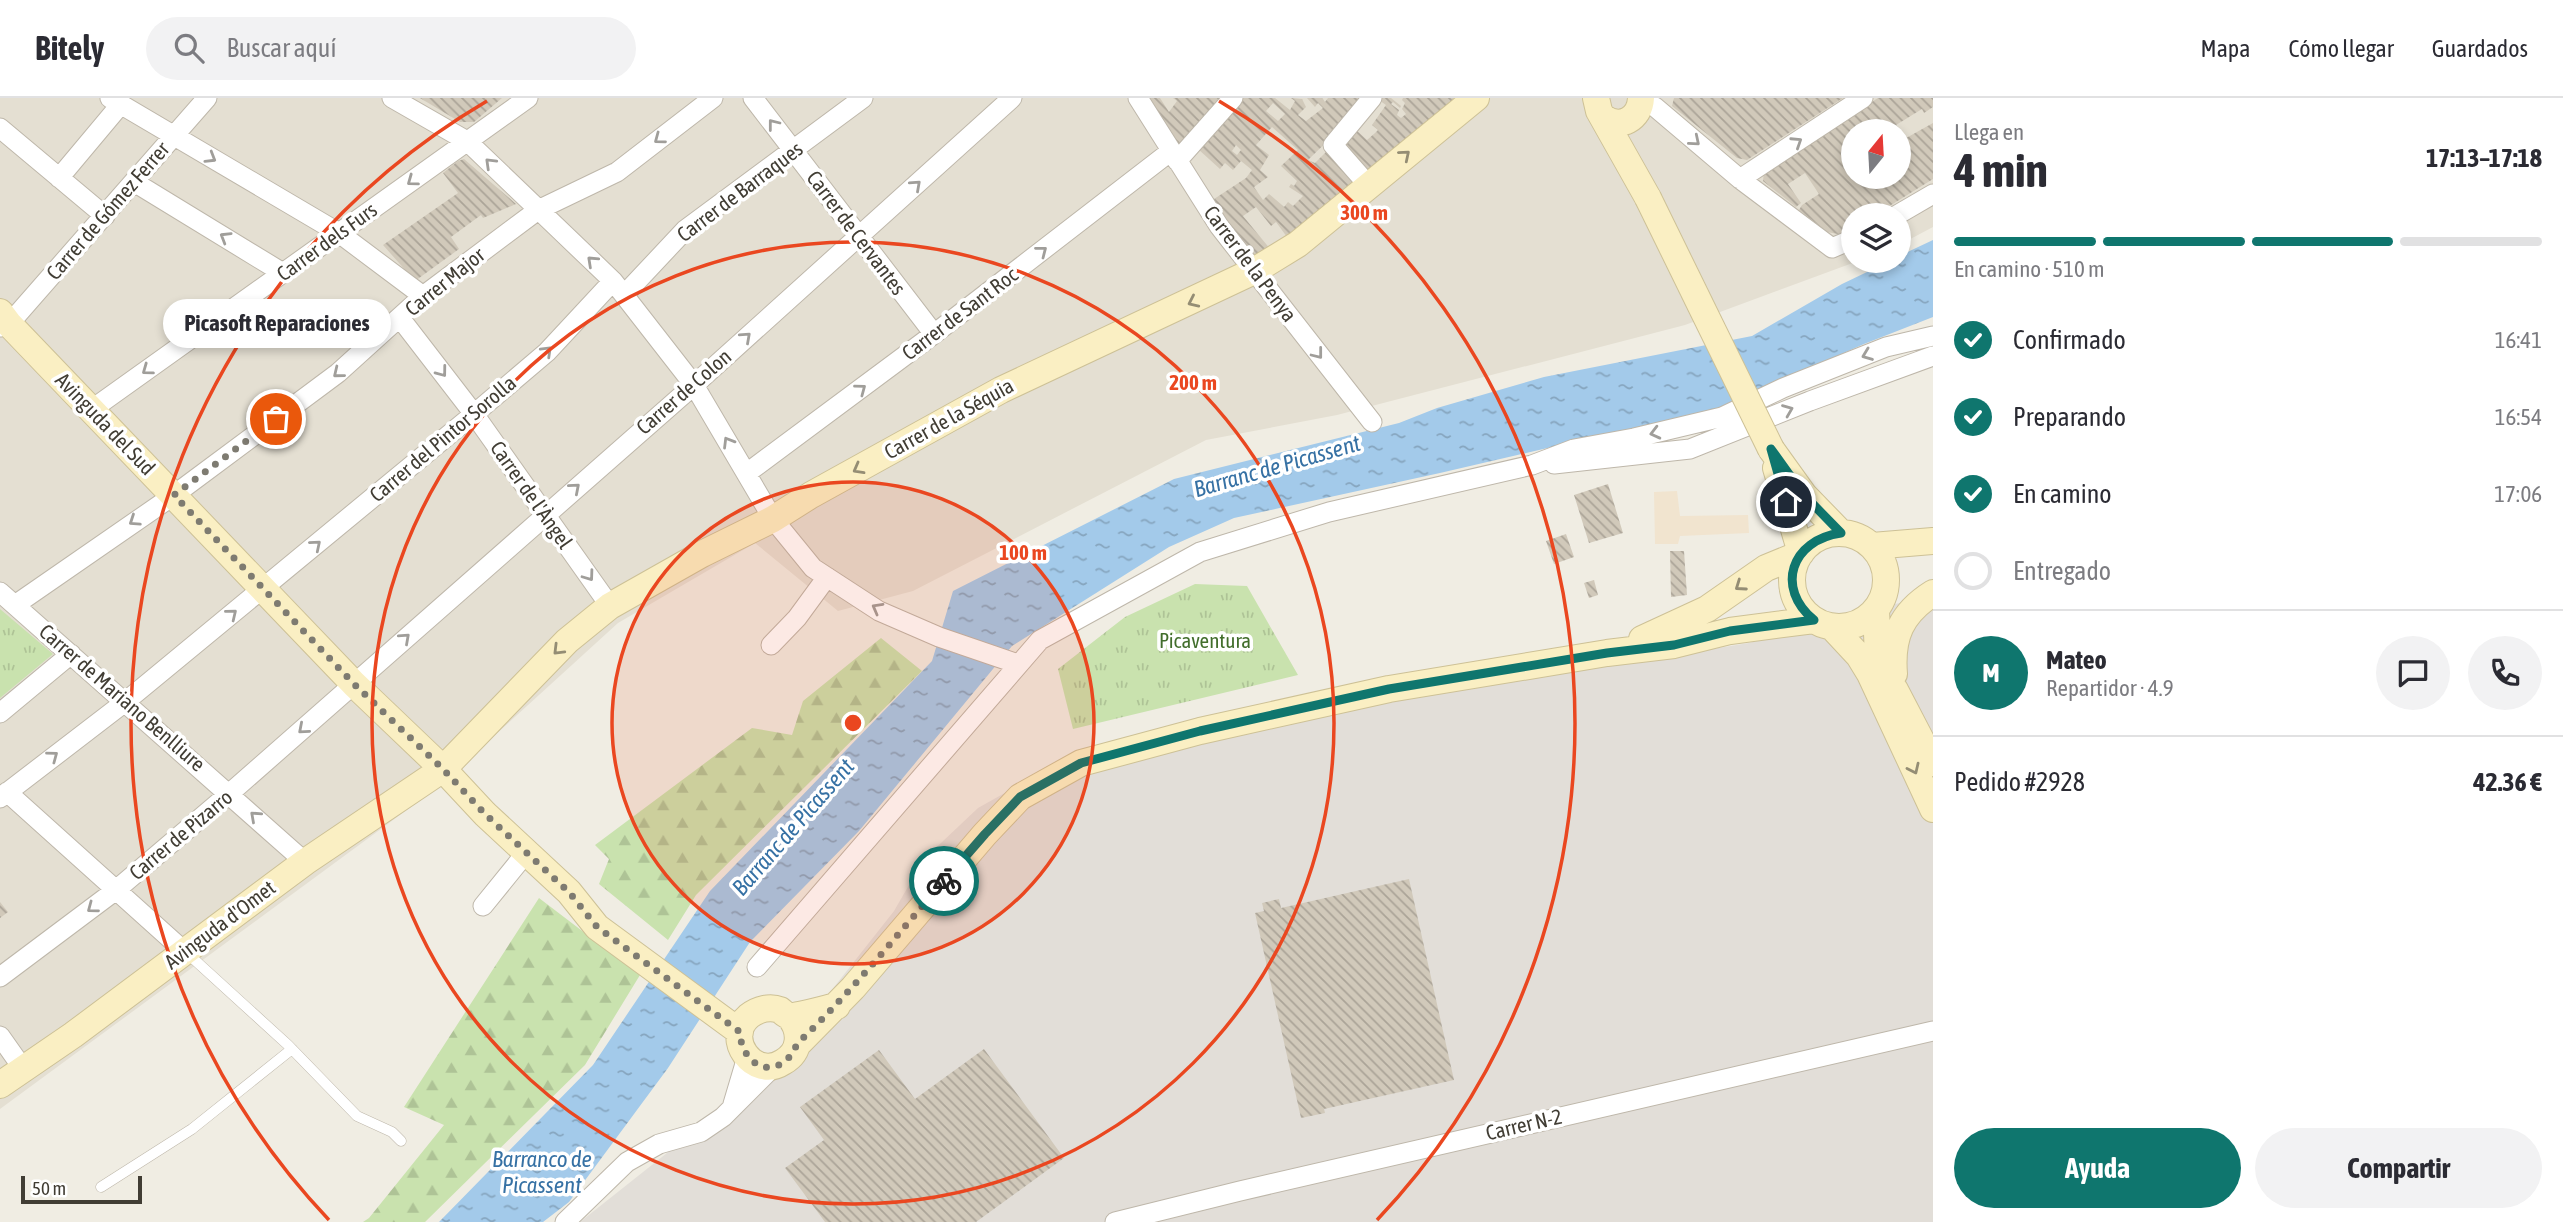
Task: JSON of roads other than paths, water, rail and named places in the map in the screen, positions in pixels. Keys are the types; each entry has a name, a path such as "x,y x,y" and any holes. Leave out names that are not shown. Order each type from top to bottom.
{"street":[{"name":"Carrer de Gómez Ferrer","path":"3,321 104,216 207,98"},
{"path":"392,98 467,141 619,288 694,384 773,519 813,568 879,611 939,637 1018,664"},
{"name":"Carrer dels Furs","path":"91,410 528,98"},
{"name":"Carrer Major","path":"15,605 174,495 338,373 423,296 538,211 617,172 713,98"},
{"name":"Carrer de Cervantes","path":"753,98 934,334"},
{"name":"Carrer de Barraques","path":"619,288 685,230 863,98"},
{"name":"Carrer de Colon","path":"354,684 1012,98"},
{"name":"Carrer de la Penya","path":"1138,98 1219,226 1373,422"},
{"name":"Carrer de Sant Roc","path":"747,473 1174,156 1233,98"},
{"path":"1368,186 1333,145 1372,98"},
{"name":"Carrer de la Séquia","path":"443,769 567,641 610,606 702,554 773,519 1001,390 1254,271 1298,244 1476,98"},
{"path":"1740,179 1863,98"},
{"path":"59,178 116,101 339,233 423,296"},
{"path":"1639,103 1655,107 1740,179 1832,248 1841,244"},
{"path":"1595,104 1614,123 1639,103"},
{"path":"1626,157 1639,103"},
{"path":"1595,104 1648,198 1771,449 1804,495 1841,533"},
{"path":"0,128 104,216"},
{"path":"134,182 283,273"},
{"path":"1911,206 1933,194"},
{"name":"Carrer del Pintor Sorolla","path":"3,795 125,702 264,588 474,414 619,288"},
{"name":"Carrer de l'Àngel","path":"400,318 474,414 610,606"},
{"name":"Avinguda del Sud","path":"3,321 354,684 526,853 603,922 651,950 746,1034"},
{"path":"757,967 881,827 1040,640 1200,552 1329,512 1532,465 1574,449 1722,417 1783,388 1886,347 1933,337"},
{"path":"1532,465 1636,457 1690,449 1933,356"},
{"path":"1771,449 1800,553"},
{"path":"1766,568 1778,550 1786,502"},
{"path":"1933,763 1885,676 1878,657 1880,603 1886,583 1880,556 1872,546 1852,535 1825,535 1811,542 1800,553 1794,565 1793,590 1797,602 1859,656 1933,809"},
{"path":"1872,546 1933,541"},
{"path":"1607,653 1668,629 1707,609 1766,568 1800,553"},
{"path":"771,645 797,618 827,577"},
{"path":"565,1222 627,1162 659,1144 701,1132 723,1117 775,1066 790,1058 797,1045 837,1006 1020,797 1081,763 1200,731 1389,689 1607,653 1674,645 1767,625 1856,624 1880,603 1933,578"},
{"name":"Carrer de Mariano Benlliure","path":"0,592 305,862"},
{"path":"1895,690 1892,655 1896,632 1905,616 1933,593"},
{"path":"0,713 71,654"},
{"name":"Carrer de Pizarro","path":"0,977 116,890 354,684"},
{"name":"Avinguda d'Omet","path":"0,1085 305,862 443,769"},
{"path":"3,795 185,952"},
{"path":"483,906 526,853"},
{"path":"789,1016 837,1006"},
{"path":"733,1105 746,1034 762,1009 773,1008 794,1021 798,1034 797,1045"},
{"name":"Carrer N-2","path":"1115,1222 1933,1031"},
{"path":"746,1034 764,1067 775,1066"},
{"path":"0,1036 24,1070"}],"lane":[{"path":"185,952 292,1049 357,1116 392,1132 401,1141"},
{"path":"101,1186 192,1129 292,1049"}],"water":[{"name":"Barranco de Picassent","path":"1933,240 1933,317 1864,344 1720,408 1234,518 1169,547 1012,646 859,831 750,942 668,1068 569,1202 543,1222 439,1222 593,1065 710,891 932,661 953,591 1174,479 1399,423 1437,408 1544,377 1752,336 1865,273 1911,273 1911,250"}],"place":[{"name":"Picasoft Reparaciones","path":"276,419"}],"water label":[{"name":"Barranc de Picassent","path":"1277,466"},
{"name":"Barranc de Picassent","path":"793,827"}],"park label":[{"name":"Picaventura","path":"1205,641"}]}
